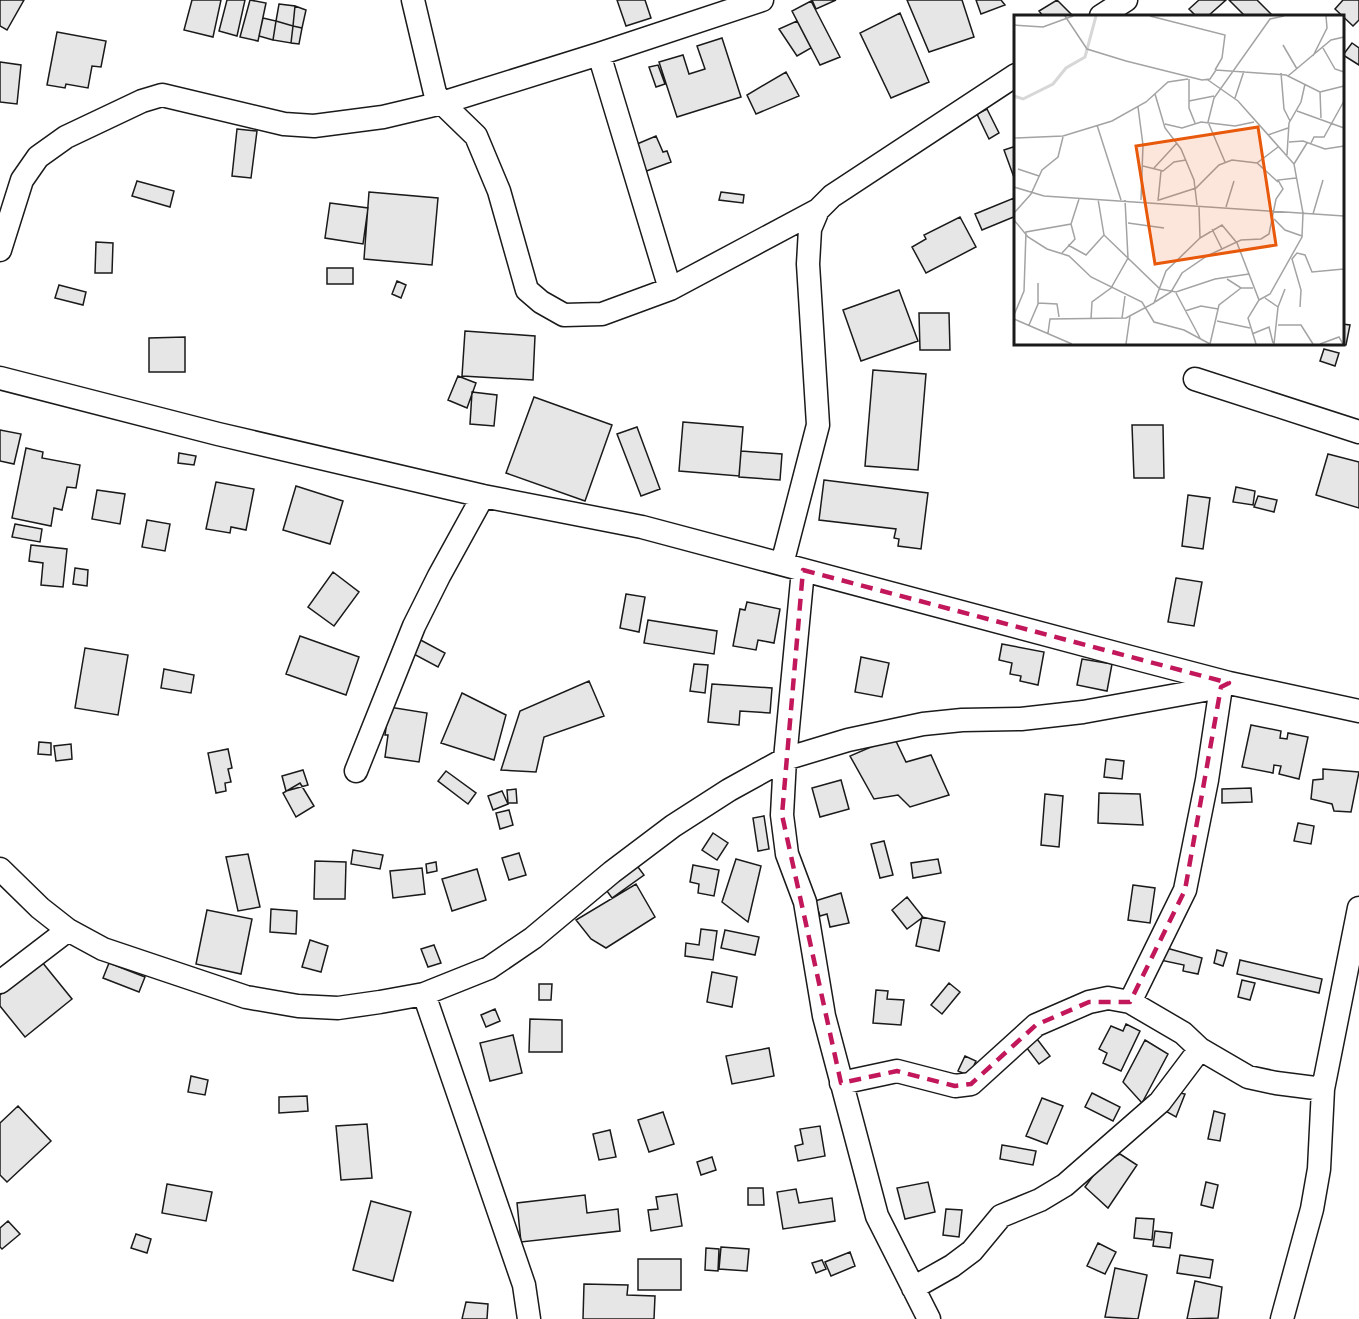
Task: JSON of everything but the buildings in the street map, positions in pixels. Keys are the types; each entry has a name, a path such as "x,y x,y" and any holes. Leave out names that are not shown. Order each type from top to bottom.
{"street":[{"path":"413,0 435,93 442,103 476,136 499,191 527,290 540,302 564,315 602,314 670,289 818,210 832,196 1014,76"},
{"path":"0,250 22,180 38,157 66,137 142,101 162,95 284,124 314,126 383,117 442,103 762,0"},
{"path":"1103,15 1126,0"},
{"path":"599,54 670,289"},
{"path":"818,210 810,229 808,264 818,425 792,567 782,815 787,854 805,902 824,1016 877,1216 929,1319"},
{"path":"0,378 218,434 483,496 642,526 1225,685 1359,711"},
{"path":"1195,379 1359,432"},
{"path":"356,771 414,626 483,496"},
{"path":"0,869 40,908 68,930 103,949 246,997 298,1006 338,1008 424,994 489,968 533,938 612,872 673,826 729,790 785,759 848,740 923,724 962,720 1021,719 1083,712 1225,685"},
{"path":"1130,1002 1185,890 1225,685"},
{"path":"1282,1319 1312,1209 1317,1179 1323,1089 1359,908"},
{"path":"0,982 68,930"},
{"path":"424,994 524,1285 529,1319"},
{"path":"841,1083 897,1071 956,1086 971,1083 1036,1025 1089,1002 1108,998 1130,1002 1183,1033 1200,1049 1248,1077 1323,1089"},
{"path":"913,1288 952,1266 972,1251 1001,1216 1040,1200 1065,1185 1160,1102 1200,1049"}],"highlighted area":[{"path":"803,570 1229,683 1221,687 1185,890 1130,1002 1089,1002 1036,1025 971,1084 955,1086 897,1071 841,1083 782,815"}]}
